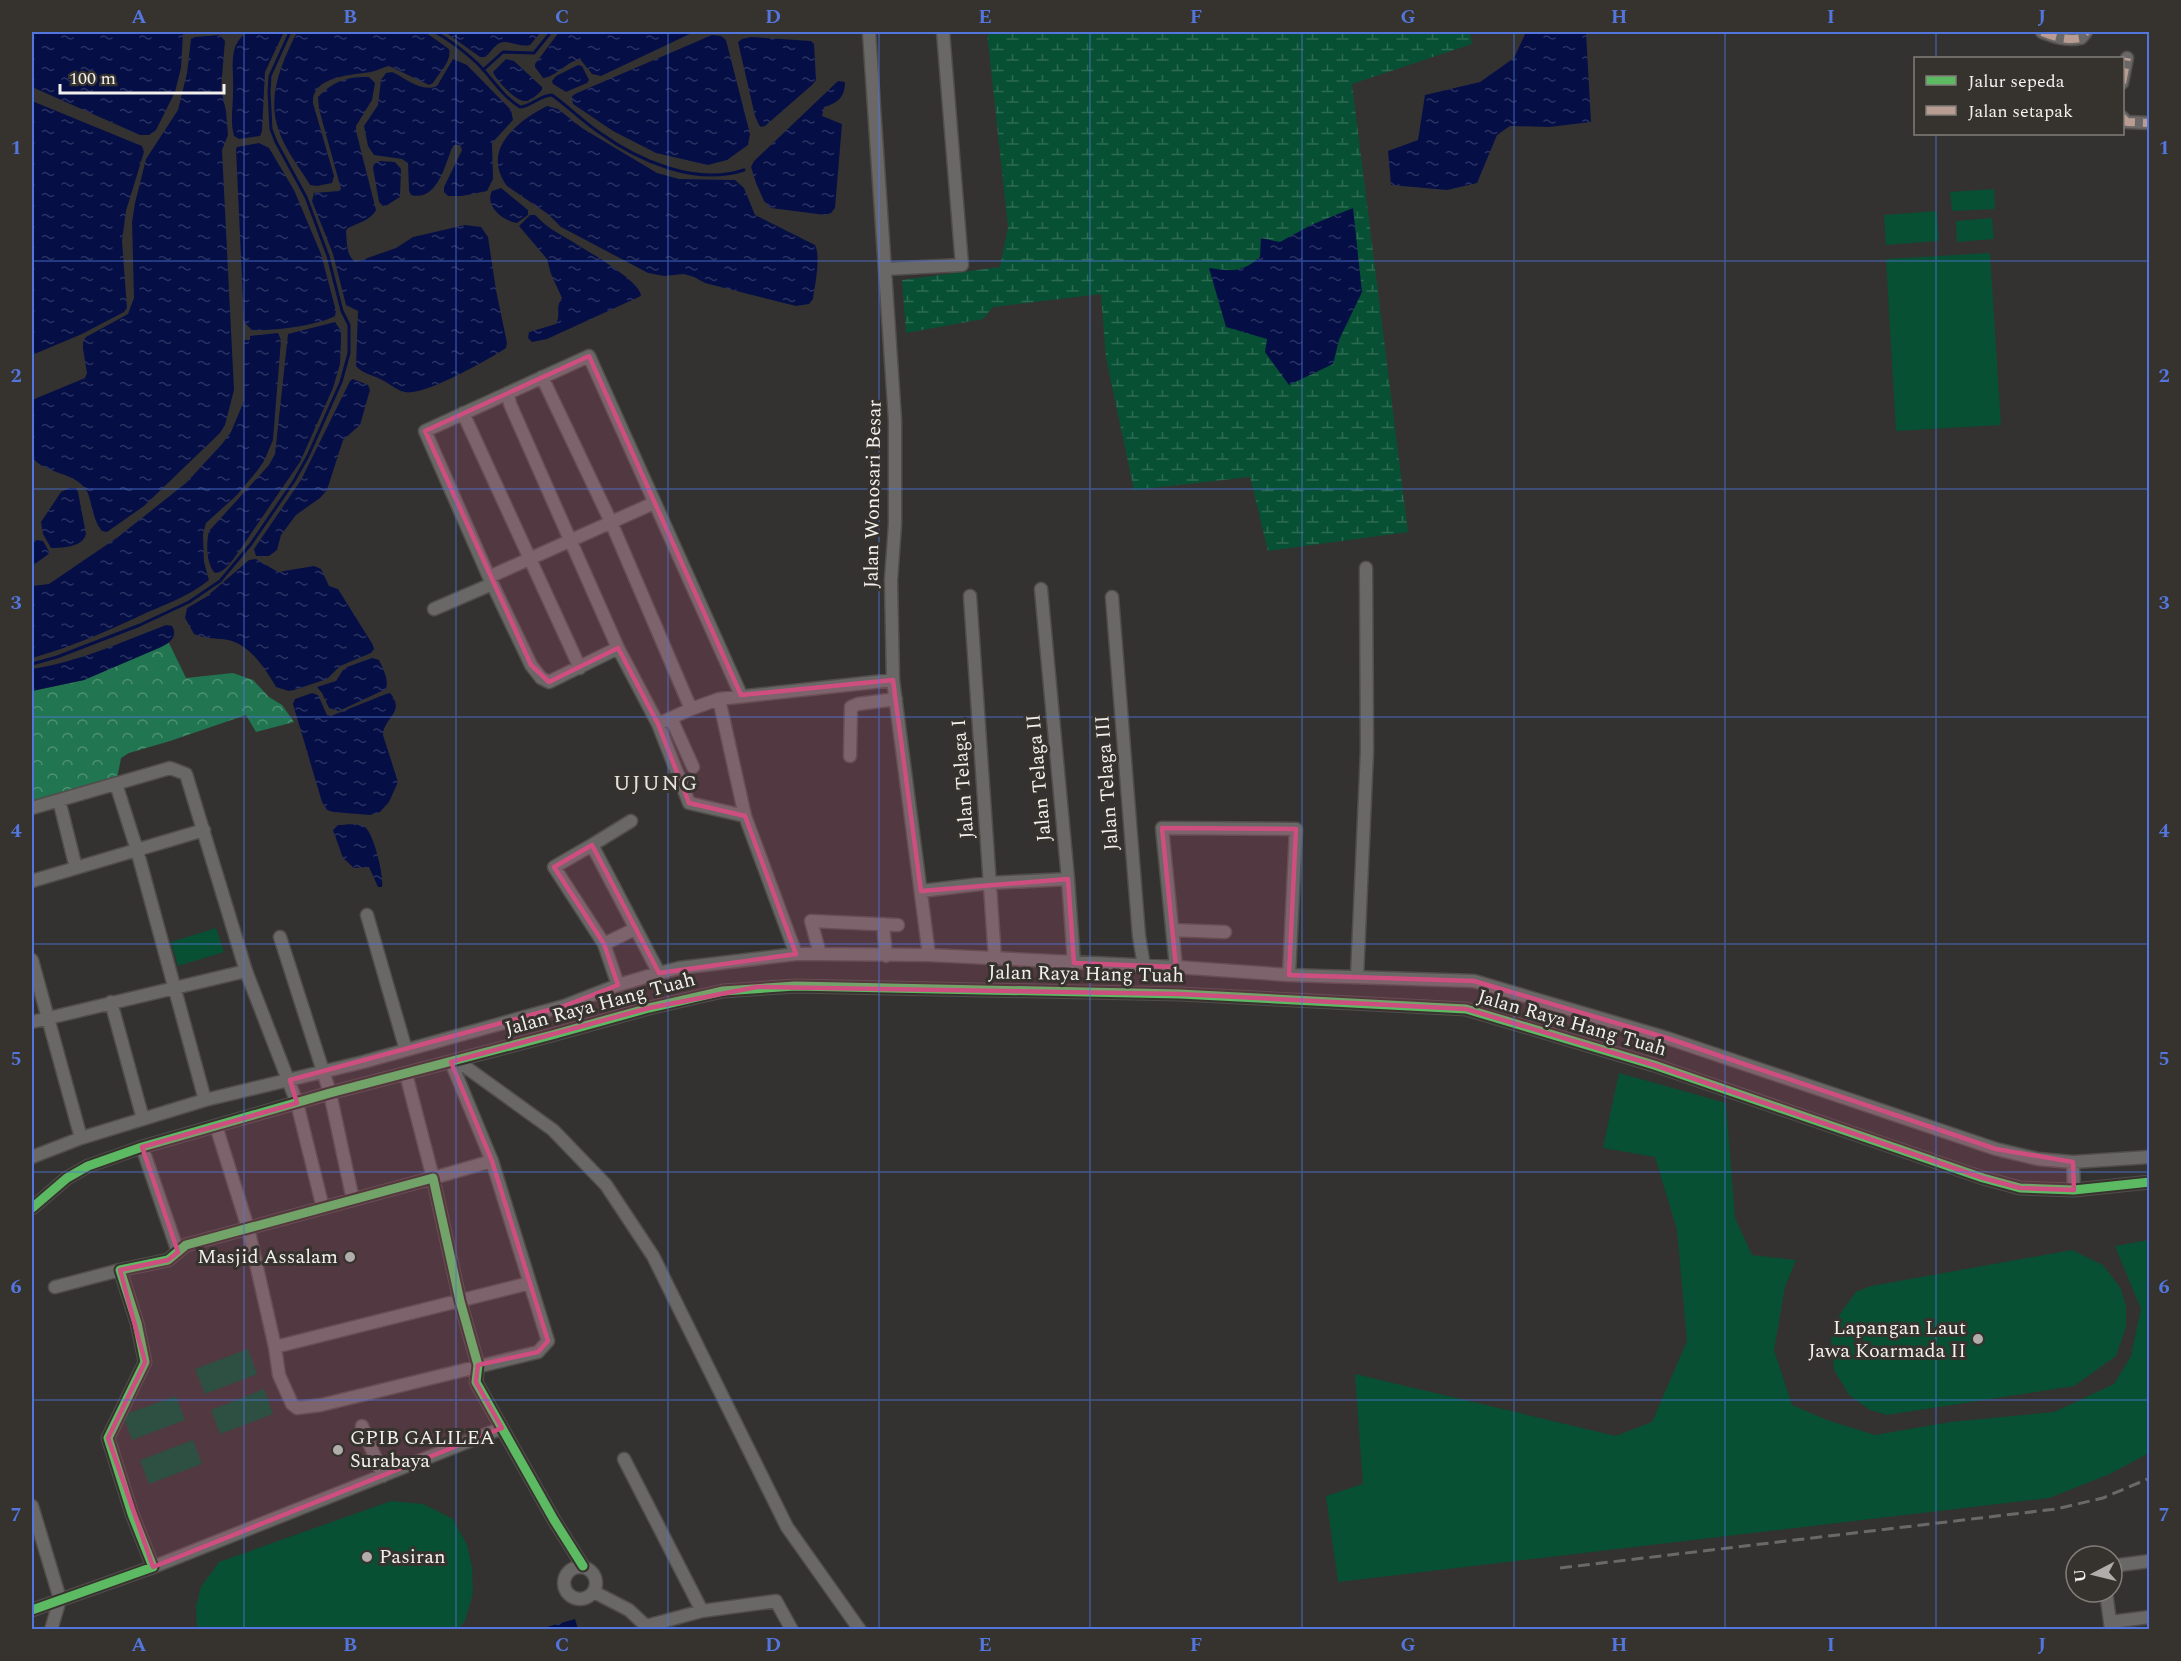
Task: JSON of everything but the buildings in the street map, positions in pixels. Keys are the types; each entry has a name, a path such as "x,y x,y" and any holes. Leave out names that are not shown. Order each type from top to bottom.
{"street":[{"name":"Jalan Wonosari Besar","path":"869,32 895,420 895,524 891,580 893,680 929,955"},
{"path":"885,269 962,264 943,32"},
{"path":"2042,32 2062,39 2084,35"},
{"path":"2124,73 2127,58"},
{"path":"2124,119 2127,122 2150,123"},
{"path":"618,648 549,682 541,678 531,665 490,580 425,431 589,356 741,695"},
{"path":"542,377 611,522 691,709"},
{"path":"508,393 510,404 618,648 658,724 690,804 745,816"},
{"path":"463,413 580,668"},
{"path":"434,609 530,558 654,503"},
{"path":"1358,978 1367,751 1366,568"},
{"name":"Jalan Telaga II","path":"1041,589 1074,963"},
{"name":"Jalan Telaga I","path":"970,596 995,959"},
{"name":"Jalan Telaga III","path":"1112,597 1139,936 1144,966"},
{"path":"658,724 719,699 893,680"},
{"path":"719,699 745,816 796,954"},
{"path":"850,756 851,707 896,699"},
{"path":"671,718 693,767"},
{"path":"32,808 170,768 186,774 246,971 297,1102 322,1208"},
{"path":"116,784 137,850 205,1100"},
{"path":"59,800 76,868"},
{"path":"618,985 604,944 554,867 631,821"},
{"path":"1176,967 1162,828 1296,829 1289,975"},
{"path":"32,880 204,830"},
{"path":"592,845 658,973"},
{"path":"921,891 989,883 1068,879"},
{"path":"367,915 406,1050"},
{"path":"820,954 811,921 898,925"},
{"path":"883,924 886,956"},
{"path":"604,944 635,929"},
{"path":"1172,930 1225,932"},
{"path":"280,937 324,1071 352,1200"},
{"name":"Jalan Raya Hang Tuah","path":"32,1157 81,1138 205,1100 406,1050 564,1006 618,985 658,973 679,968 796,954 929,955 1289,975 1474,981 1667,1038 1996,1149 2038,1159 2073,1162 2150,1156"},
{"path":"32,960 81,1138"},
{"path":"32,1022 246,971"},
{"name":"Jalan Raya Hang Tuah","path":"32,1208 67,1178 88,1166 141,1147 297,1102 649,1008 723,991 795,986 1180,994 1466,1010 1654,1065 1983,1178 2020,1188 2074,1190 2150,1182"},
{"path":"111,1002 142,1119"},
{"path":"216,1126 248,1228 275,1347 279,1375 292,1404 297,1408 321,1405 538,1352 548,1341 492,1161 454,1061"},
{"path":"454,1061 553,1130 606,1185 654,1256 787,1527 861,1629"},
{"path":"406,1074 433,1178 460,1301 478,1365 476,1382 548,1511 583,1566 592,1572 597,1582 594,1592 581,1600 570,1596 564,1587 565,1576 572,1568 583,1566"},
{"path":"141,1147 178,1252"},
{"path":"55,1287 168,1260 186,1245 492,1161"},
{"path":"2073,1162 2074,1190"},
{"path":"120,1270 145,1362 108,1438 132,1514 153,1567"},
{"path":"275,1347 530,1283"},
{"path":"362,1426 383,1476"},
{"path":"32,1610 153,1567 502,1428"},
{"path":"624,1459 702,1611"},
{"path":"32,1506 60,1599 51,1629"},
{"path":"2124,1564 2150,1561"},
{"path":"594,1592 629,1610 646,1626 702,1611 776,1600 792,1629"},
{"path":"2108,1604 2111,1626 2150,1617"}],"highlighted area":[{"path":"589,356 741,695 893,680 921,891 1068,879 1074,963 1176,967 1162,828 1296,829 1289,975 1474,981 1667,1038 1996,1149 2073,1162 2074,1190 2020,1188 1983,1178 1654,1065 1466,1009 1180,994 757,987 649,1008 451,1062 492,1161 548,1341 538,1352 478,1365 476,1382 502,1428 153,1567 108,1438 145,1362 120,1270 168,1260 178,1252 142,1147 297,1103 290,1080 564,1006 618,985 604,944 554,867 592,845 659,973 796,954 745,816 689,803 658,724 618,648 549,682 531,665 425,431"}],"green space":[{"path":"987,32 1470,32 1472,44 1352,84 1408,532 1268,551 1250,477 1134,490 1106,358 1101,294 993,307 983,319 906,333 902,280 1000,267 1008,227"},
{"path":"1994,189 1995,209 1952,211 1950,192"},
{"path":"1937,211 1939,241 1886,245 1884,215"},
{"path":"1992,218 1994,239 1957,242 1956,221"},
{"path":"1990,253 2001,425 1896,431 1886,259"},
{"path":"169,643 186,678 233,673 253,680 269,697 282,705 294,722 256,732 246,715 129,753 121,758 116,784 32,808 32,691 84,680"},
{"path":"216,928 224,952 178,966 171,942"},
{"path":"1619,1073 1726,1103 1735,1218 1752,1255 1796,1260 1785,1287 1774,1350 1792,1405 1827,1420 1875,1435 1950,1422 2054,1412 2114,1384 2131,1356 2141,1309 2115,1246 2149,1240 2149,1453 2110,1474 2049,1498 1338,1582 1326,1496 1363,1484 1355,1374 1616,1436 1652,1422 1687,1341 1677,1230 1655,1157 1603,1148"},
{"name":"Lapangan Laut Jawa Koarmada II","path":"2072,1250 2103,1265 2121,1289 2126,1307 2126,1327 2116,1356 2074,1386 1887,1415 1870,1410 1849,1395 1834,1370 1831,1338 1840,1314 1856,1292 1871,1286"},
{"path":"248,1349 257,1374 205,1394 195,1369"},
{"path":"264,1389 273,1414 220,1434 211,1410"},
{"path":"176,1396 185,1420 132,1440 123,1415"},
{"path":"193,1440 202,1464 149,1484 140,1460"},
{"name":"Pasiran","path":"391,1501 423,1504 453,1519 467,1545 472,1567 473,1593 465,1621 458,1629 197,1629 196,1607 201,1587 219,1562"}],"water":[{"path":"32,32 183,32 181,68 175,92 156,130 149,135 140,135 32,87"},
{"path":"247,32 284,32 265,72 260,136 239,139 234,136 232,125 233,62 236,45"},
{"path":"297,32 425,32 449,49 449,58 445,66 429,85 389,66 335,78 319,87 314,94 313,103 334,176 332,183 317,186 310,185 289,152 275,118 275,93 281,68"},
{"path":"445,32 541,32 530,45 503,42 485,57 480,57"},
{"path":"559,32 694,32 601,76 592,74 580,59 543,78 535,64"},
{"path":"1526,32 1586,32 1591,122 1549,127 1510,126 1497,135 1477,183 1447,190 1391,185 1388,151 1418,140 1425,95 1480,82 1514,58"},
{"path":"220,35 225,41 221,89 228,135 222,150 234,390 225,425 220,433 144,506 107,532 102,531 95,519 89,496 84,487 72,478 37,463 32,457 32,400 85,378 87,373 83,342 86,337 128,314 134,298 132,222 146,159 178,110 187,73 191,39"},
{"path":"712,35 721,36 726,40 750,134 748,145 727,160 708,165 656,153 613,131 573,104 572,96 577,93"},
{"path":"751,37 811,41 814,44 816,80 765,126 761,127 755,116 738,42"},
{"path":"453,59 467,65 511,110 513,120 492,143 493,179 487,191 462,196 448,196 444,192 444,187 462,150 460,145 454,145 434,188 420,196 411,195 408,163 402,159 374,155 368,146 364,126 378,105 381,80 386,73 392,72 414,84 431,88 437,86"},
{"path":"506,59 514,61 542,87 542,90 532,99 526,101 517,98 495,76 493,72"},
{"path":"578,65 582,66 589,80 587,83 566,92 553,84 552,81 556,76"},
{"path":"354,77 369,77 375,83 372,100 356,126 356,131 376,210 368,219 346,231 350,256 356,262 396,248 413,237 465,225 481,227 488,237 507,343 506,348 471,368 426,389 414,392 399,390 356,366 358,311 346,305 333,254 312,201 314,193 341,189 319,109 318,97 329,87 341,81"},
{"path":"838,81 845,82 842,95 833,104 824,107 822,116 842,124 835,208 831,213 825,215 771,208 764,201 756,183 751,167 754,161"},
{"path":"32,101 142,146 144,152 126,211 122,241 127,308 124,312 82,334 32,355"},
{"path":"547,106 558,109 582,128 657,173 679,179 735,180 744,188 755,215 815,245 818,264 813,299 809,304 796,306 705,283 684,274 664,276 648,273 561,227 548,214 507,186 500,173 498,160 500,148 514,128"},
{"path":"259,143 269,148 294,190 321,254 336,311 335,316 327,320 283,329 261,330 252,330 244,322 236,149"},
{"path":"380,161 395,162 401,169 400,197 384,207 379,202 373,168 374,164"},
{"path":"501,188 528,210 528,215 517,223 501,216 493,207 490,197 492,191"},
{"path":"1353,208 1362,292 1339,340 1333,364 1289,385 1265,352 1267,339 1226,327 1209,268 1236,270 1248,266 1260,257 1261,238 1280,242 1311,225"},
{"path":"530,215 535,215 550,228 618,271 630,280 641,296 547,339 532,342 528,338 529,332 556,324 562,298 547,259 519,226"},
{"path":"335,322 341,331 340,364 333,388 300,462 229,565 224,570 215,573 208,553 209,531 269,465 275,454 288,334"},
{"path":"278,333 281,340 273,440 257,471 237,495 206,523 203,534 204,562 209,580 180,598 105,632 32,658 32,586 49,584 118,537 186,483 231,432 244,401 244,340 250,340 250,336"},
{"path":"353,379 368,385 370,390 360,425 343,440 327,490 320,498 296,515 281,535 277,550 269,556 256,556 254,549 301,480"},
{"path":"76,488 78,492 86,534 77,544 51,548 43,534 41,522 61,492"},
{"path":"37,540 43,541 50,553 32,566 32,543"},
{"path":"256,559 278,572 314,566 321,569 329,586 338,589 373,645 374,649 371,653 340,666 327,679 289,691 276,687 262,665 243,646 228,640 206,638 194,634 185,618 187,608 206,597 249,560"},
{"path":"166,625 172,626 174,634 172,640 162,646 84,680 32,691 32,669 83,656"},
{"path":"372,658 379,660 386,678 386,689 339,711 329,708 317,687 336,681 347,667"},
{"path":"312,693 318,695 327,715 331,716 386,694 390,693 394,700 395,710 383,735 398,782 389,802 380,812 370,815 333,812 327,810 322,802 293,704 295,699"},
{"path":"356,824 363,826 369,832 378,856 382,887 378,887 369,867 354,868 343,858 333,830 338,825"},
{"path":"575,1619 578,1629 540,1629"}],"waterway":[{"path":"32,664 57,657 140,625 189,602 220,581 251,544 294,481 308,456 341,382 349,353 349,325 342,311 328,256 306,197 271,129 270,76 290,32"},
{"path":"435,32 472,59 502,92 520,107 552,95 600,133 632,153 650,161 688,173 707,175 744,170"},
{"path":"483,70 503,52 534,53 551,32"}],"railway":[{"path":"1560,1568 2056,1509 2103,1498 2150,1478"}],"marked path":[{"path":"2042,32 2071,39 2081,38 2086,32"},
{"path":"2124,73 2127,58"},
{"path":"2124,119 2127,122 2150,123"}],"cycle path":[{"path":"32,1208 67,1178 88,1166 142,1147 330,1093 649,1008 723,991 795,986 1180,994 1466,1009 1654,1065 1983,1178 2020,1188 2074,1190 2150,1182"},
{"path":"32,1610 153,1567 132,1514 108,1438 145,1362 137,1323 120,1270 168,1260 186,1245 433,1178 460,1301 478,1365 476,1382 554,1520 583,1566"}],"place":[{"name":"Masjid Assalam","path":"350,1257"},
{"name":"Lapangan Laut Jawa Koarmada II","path":"1978,1339"},
{"name":"GPIB GALILEA Surabaya","path":"338,1450"},
{"name":"Pasiran","path":"367,1557"}],"district":[{"name":"UJUNG","path":"656,783"}]}
